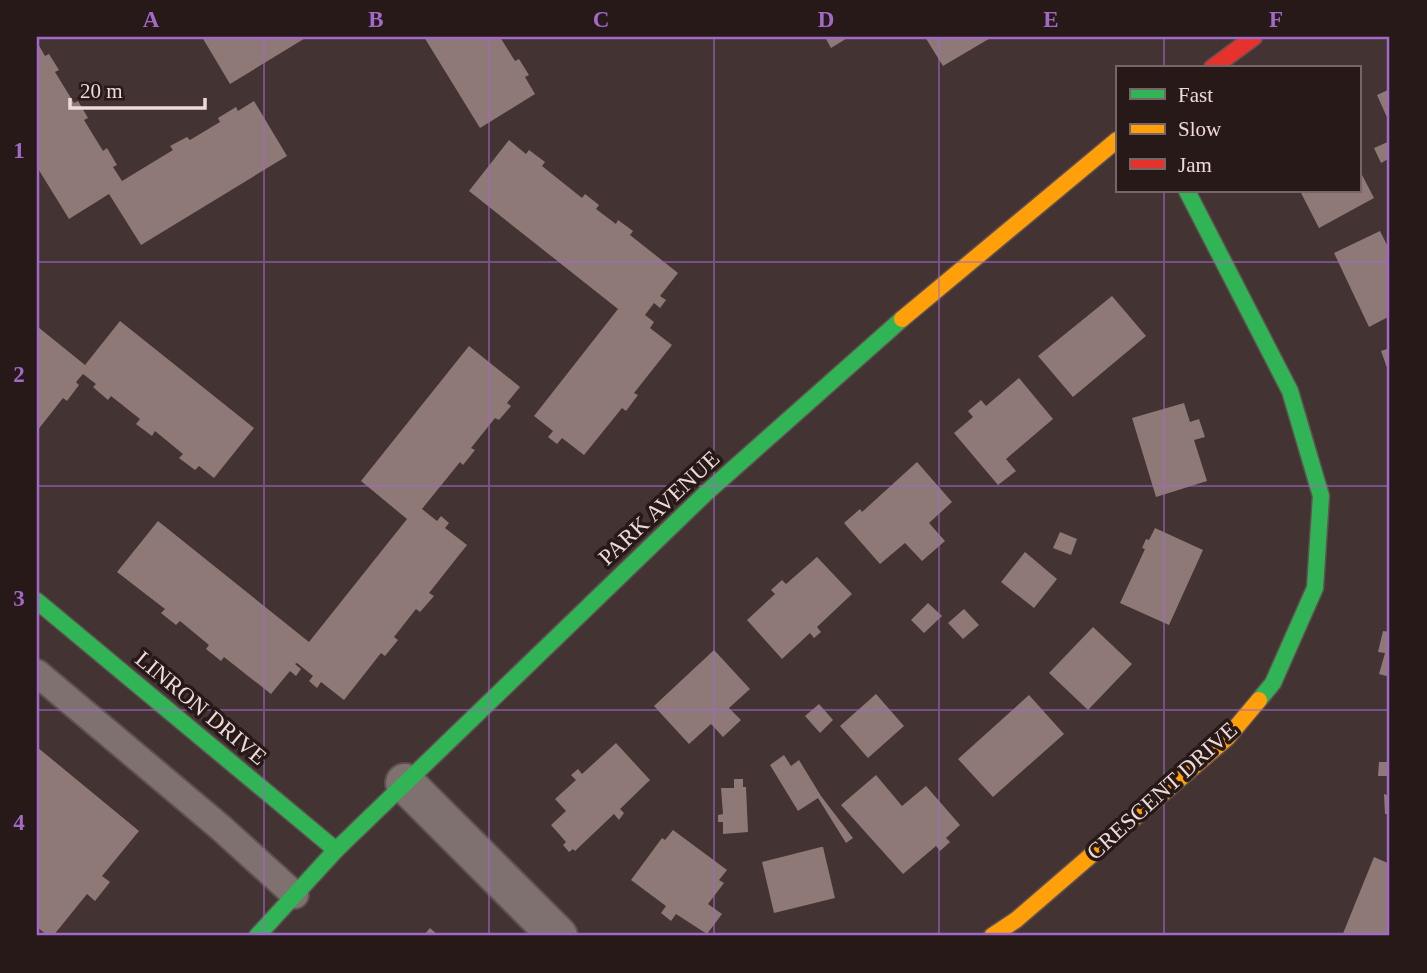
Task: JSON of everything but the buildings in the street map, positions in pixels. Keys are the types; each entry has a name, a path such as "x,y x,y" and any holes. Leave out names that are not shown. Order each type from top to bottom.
{"street":[{"path":"1215,66 1254,37"},
{"name":"PARK AVENUE","path":"257,936 336,850 706,493 936,289 1116,141"},
{"name":"CRESCENT DRIVE","path":"992,936 1016,920 1227,738 1273,682 1315,588 1321,496 1290,391 1188,192"},
{"name":"LINRON DRIVE","path":"37,601 336,850"},
{"path":"405,783 558,936"}],"lane":[{"path":"37,673 220,827 295,895"}],"traffic: fast":[{"path":"1188,192 1290,391 1321,496 1315,588 1273,683 1259,700"},
{"path":"257,936 336,850 706,493 902,319"},
{"path":"37,601 336,850"}],"traffic: slow":[{"path":"902,319 1116,141"},
{"path":"992,936 1016,920 1227,738 1259,700"}],"traffic: jam":[{"path":"1215,66 1254,37"}]}
